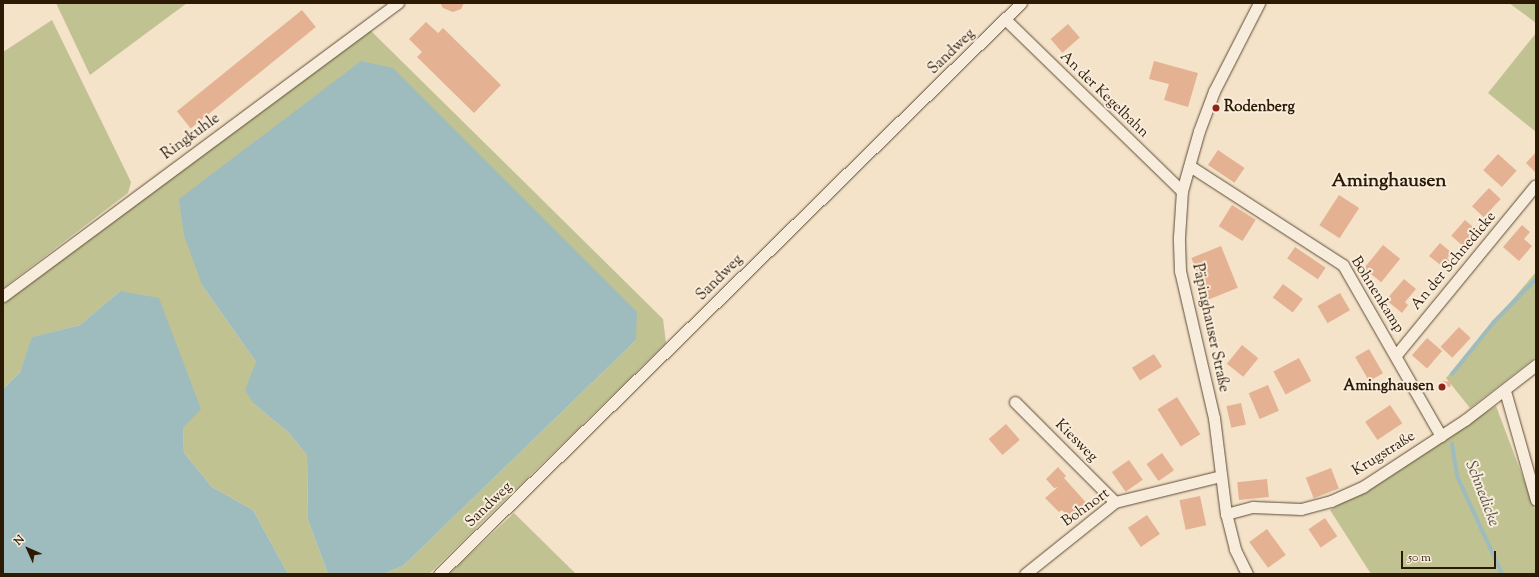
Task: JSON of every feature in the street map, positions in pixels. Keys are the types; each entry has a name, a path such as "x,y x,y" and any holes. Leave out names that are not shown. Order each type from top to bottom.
{"street":[{"name":"Ringkuhle","path":"3,296 398,3"},
{"name":"Sandweg","path":"439,574 1006,20 1021,3"},
{"name":"Päpinghauser Straße","path":"1247,574 1235,549 1226,514 1214,418 1180,271 1179,237 1182,191 1214,91 1259,3"},
{"name":"An der Kegelbahn","path":"1006,20 1182,191"},
{"name":"Bohnenkamp","path":"1190,166 1344,265 1441,436"},
{"name":"An der Schnedicke","path":"1396,355 1535,186"},
{"name":"Krugstraße","path":"1226,514 1253,507 1301,509 1331,501 1364,486 1441,436 1505,391 1536,365"},
{"path":"1505,391 1536,500"},
{"name":"Kiesweg","path":"1015,402 1115,502"},
{"name":"Bohnort","path":"1025,574 1115,502 1221,476"}],"green space":[{"path":"56,3 187,3 90,75"},
{"path":"1509,3 1536,3 1536,23"},
{"path":"52,20 131,182 128,193 3,288 3,52"},
{"path":"369,29 663,319 666,343 429,574 383,574 403,566 636,340 202,285 256,362 254,404 288,432 307,455 308,520 328,574 288,574 253,510 212,487 184,453 183,428 120,291 80,325 33,337 20,372 3,389 3,303"},
{"path":"1536,33 1536,132 1488,93"},
{"path":"1536,272 1536,357 1470,408 1446,378"},
{"path":"1496,406 1536,512 1536,574 1371,574 1330,510"},
{"path":"514,513 576,574 449,574"}],"water":[{"path":"361,61 393,68 637,312 636,340 403,566 383,574 328,574 308,520 307,455 288,432 254,404 245,390 256,362 202,285 184,235 179,199"},
{"path":"120,291 159,298 201,409 183,428 184,453 212,487 253,510 288,574 3,574 3,389 20,372 32,337 80,325"}],"building":[{"path":"440,3 464,3 461,9 453,12 443,8"},
{"path":"302,10 316,27 191,128 177,111"},
{"path":"426,22 438,33 443,28 501,85 474,113 417,57 422,52 409,39"},
{"path":"1068,24 1080,38 1062,53 1051,39"},
{"path":"1154,61 1198,73 1188,107 1164,100 1169,84 1149,79"},
{"path":"1218,150 1245,168 1234,183 1208,165"},
{"path":"1536,152 1536,173 1526,163"},
{"path":"1498,154 1517,171 1502,187 1483,170"},
{"path":"1489,188 1501,199 1484,217 1472,206"},
{"path":"1339,195 1359,208 1340,238 1319,225"},
{"path":"1232,205 1256,220 1242,241 1219,226"},
{"path":"1465,220 1479,232 1465,248 1451,236"},
{"path":"1522,225 1530,232 1524,239 1532,246 1519,261 1503,247"},
{"path":"1440,243 1452,253 1447,258 1453,263 1447,270 1429,256"},
{"path":"1383,245 1400,259 1381,282 1364,268"},
{"path":"1221,246 1238,288 1208,300 1191,258"},
{"path":"1295,247 1326,268 1318,279 1287,259"},
{"path":"1404,279 1416,289 1405,302 1408,305 1402,313 1386,300"},
{"path":"1283,284 1303,299 1293,313 1273,298"},
{"path":"1340,293 1350,310 1327,323 1317,306"},
{"path":"1459,327 1471,338 1452,358 1441,347"},
{"path":"1427,338 1442,351 1427,368 1412,355"},
{"path":"1242,345 1258,358 1243,377 1227,364"},
{"path":"1369,349 1383,373 1369,381 1355,357"},
{"path":"1154,354 1162,367 1140,380 1132,368"},
{"path":"1299,358 1311,381 1286,395 1273,372"},
{"path":"1443,381 1451,382 1450,387 1442,386"},
{"path":"1268,385 1279,411 1260,419 1249,393"},
{"path":"1177,397 1200,434 1181,447 1157,409"},
{"path":"1241,403 1246,424 1231,428 1226,406"},
{"path":"1390,405 1402,423 1377,440 1365,422"},
{"path":"1006,424 1020,440 1002,455 989,439"},
{"path":"1162,453 1174,470 1158,481 1146,464"},
{"path":"1129,460 1143,480 1126,492 1112,472"},
{"path":"1058,467 1066,476 1064,478 1090,507 1077,519 1073,514 1069,518 1062,510 1059,512 1045,498 1058,487 1054,488 1046,479"},
{"path":"1331,468 1339,489 1314,498 1306,478"},
{"path":"1267,479 1269,497 1239,500 1237,482"},
{"path":"1200,496 1206,525 1186,530 1179,500"},
{"path":"1147,515 1160,534 1141,547 1128,528"},
{"path":"1325,518 1337,536 1321,547 1308,529"},
{"path":"1267,529 1286,555 1268,568 1249,542"}],"waterway":[{"name":"Schnedicke","path":"1452,374 1494,322 1536,279"},
{"name":"Schnedicke","path":"1452,444 1457,476 1502,574"}],"place":[{"name":"Rodenberg","path":"1216,108"},
{"name":"Aminghausen","path":"1442,387"}],"district":[{"name":"Aminghausen","path":"1389,182"}]}
